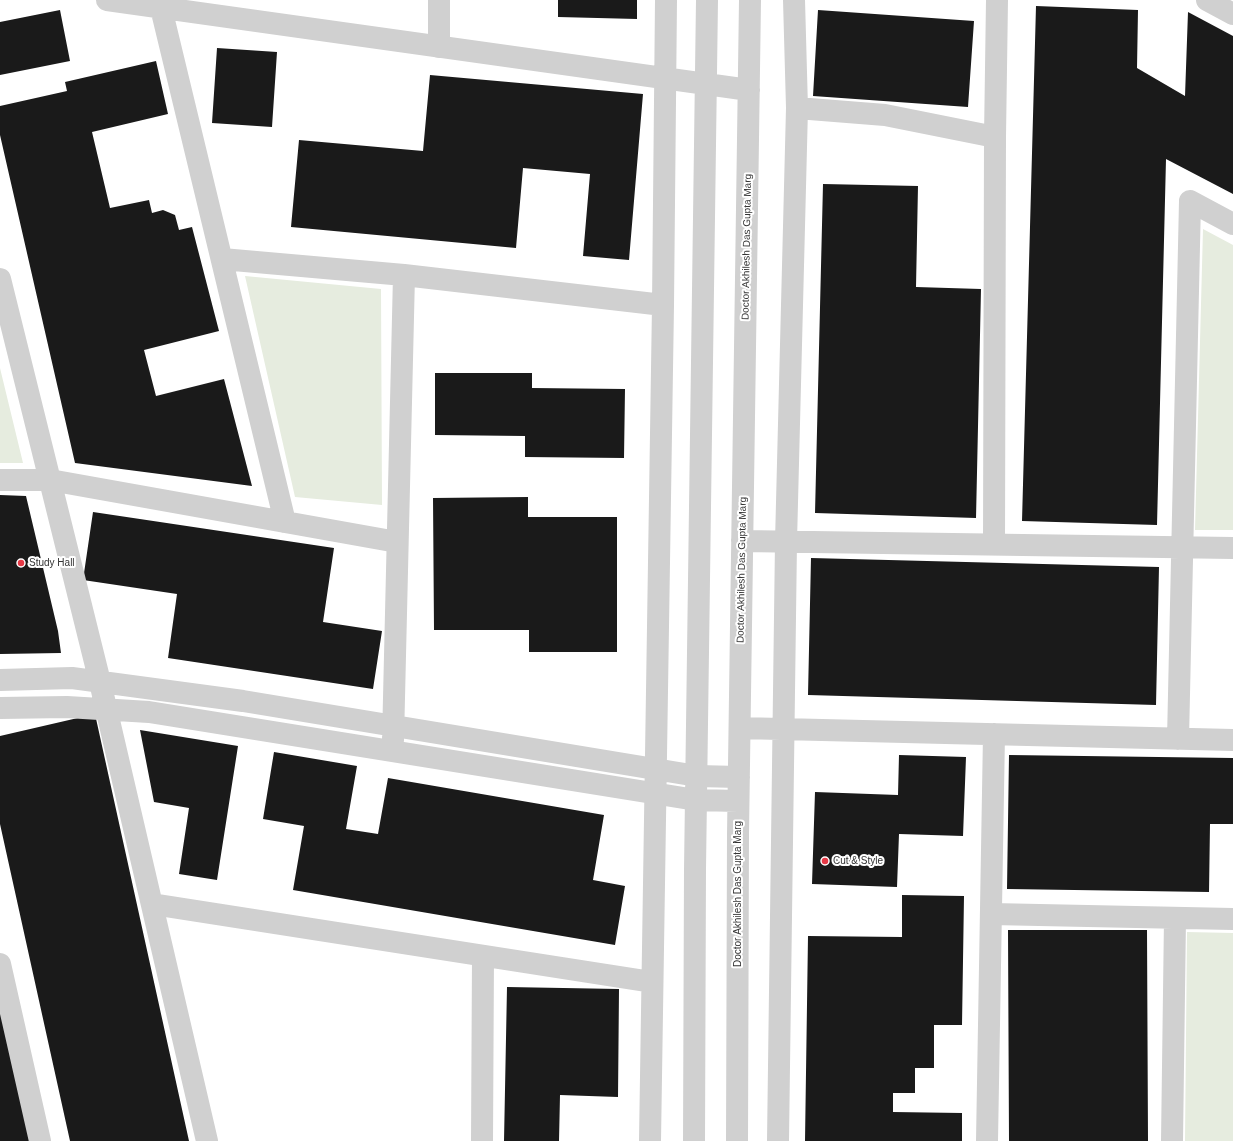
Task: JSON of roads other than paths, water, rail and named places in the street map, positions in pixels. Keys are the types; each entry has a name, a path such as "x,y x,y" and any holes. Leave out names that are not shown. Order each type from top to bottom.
{"street":[{"path":"107,0 749,90"},
{"path":"439,0 439,47"},
{"path":"650,1141 663,305 666,0"},
{"path":"694,1141 696,800 707,0"},
{"name":"Doctor Akhilesh Das Gupta Marg","path":"737,1141 738,801 750,0"},
{"path":"778,1141 786,542 797,108 794,0"},
{"path":"994,544 995,137 997,0"},
{"path":"1212,1 1233,14"},
{"path":"161,8 285,522"},
{"path":"797,108 885,115 995,137"},
{"path":"1178,739 1190,201 1233,224"},
{"path":"222,259 404,275 663,305"},
{"path":"393,751 404,275"},
{"path":"0,279 100,682 207,1141"},
{"path":"0,480 50,480 397,542"},
{"path":"742,541 1233,548"},
{"path":"0,680 72,678 243,701 697,776 739,776"},
{"path":"0,708 67,707 149,712 656,794 696,800 738,801"},
{"path":"740,728 1233,740"},
{"path":"987,1141 994,734"},
{"path":"152,904 652,982"},
{"path":"991,914 1233,919"},
{"path":"1172,1141 1175,918"},
{"path":"482,1141 483,956"},
{"path":"0,964 40,1141"}],"place":[{"name":"Study Hall","path":"21,563"},
{"name":"Cut & Style","path":"825,861"}]}
